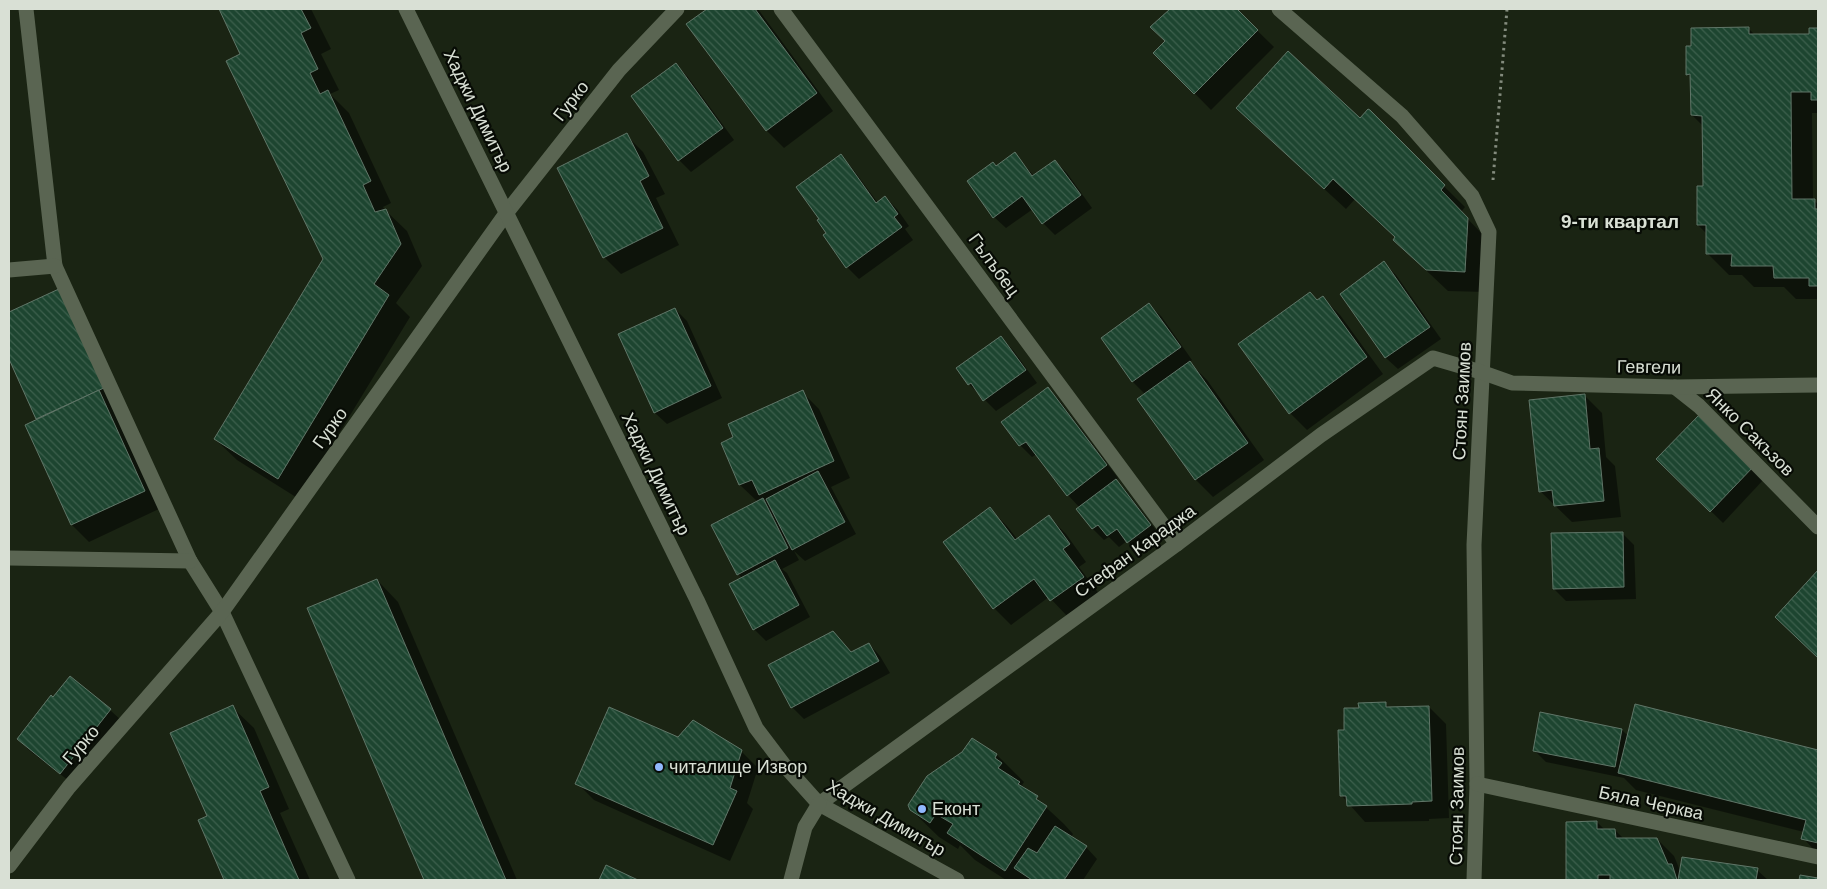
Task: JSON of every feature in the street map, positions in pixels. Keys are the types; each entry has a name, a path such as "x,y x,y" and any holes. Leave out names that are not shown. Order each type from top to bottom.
{"street":[{"path":"26,9 55,266 190,561 222,612 348,880"},
{"name":"Хаджи Димитър","path":"406,9 693,592 756,728 819,804 957,880"},
{"name":"Гурко","path":"9,866 69,787 222,612 507,212 619,70 677,9"},
{"name":"Гълъбец","path":"781,9 1176,544"},
{"name":"Стоян Заимов","path":"1279,9 1402,116 1472,196 1489,232 1474,545 1476,784 1474,880"},
{"path":"9,270 55,266"},
{"name":"Стефан Караджа","path":"819,804 1176,544 1321,435 1433,358 1481,372"},
{"name":"Гевгели","path":"1481,372 1512,383 1675,386 1818,385"},
{"name":"Янко Сакъзов","path":"1675,386 1699,406 1818,528"},
{"path":"9,558 190,561"},
{"name":"Бяла Черква","path":"1476,784 1818,857"},
{"path":"791,880 805,827 819,804"}],"path":[{"path":"1493,184 1507,9"}],"building":[{"path":"219,9 301,9 311,28 301,33 318,69 310,73 320,94 328,90 371,181 363,185 375,212 386,209 401,244 374,284 389,295 278,479 214,439 323,259 226,61 240,54"},
{"path":"707,9 755,9 817,93 766,131 686,24"},
{"path":"1170,9 1237,9 1258,30 1194,94 1153,53 1165,41 1150,27"},
{"path":"1749,27 1749,34 1809,34 1809,28 1818,28 1818,100 1811,100 1811,92 1791,92 1792,199 1815,199 1815,209 1818,209 1818,286 1809,286 1809,278 1774,278 1773,266 1731,266 1732,254 1706,254 1706,225 1697,225 1697,186 1703,186 1702,116 1691,115 1690,74 1686,75 1686,46 1691,46 1691,28"},
{"path":"1288,51 1360,118 1368,109 1370,110 1445,185 1441,190 1468,218 1465,272 1426,270 1393,240 1395,237 1333,179 1324,189 1236,108"},
{"path":"676,63 723,128 678,161 631,96"},
{"path":"627,133 649,176 640,181 663,228 603,258 557,168"},
{"path":"1015,152 1032,176 1055,160 1081,195 1042,224 1022,196 993,218 967,181 993,162 996,166"},
{"path":"841,154 876,203 885,196 898,214 894,217 902,227 846,268 823,235 826,233 817,220 819,219 796,187"},
{"path":"1384,261 1430,327 1385,358 1340,294"},
{"path":"61,288 106,387 36,419 9,359 9,312"},
{"path":"1310,292 1317,300 1323,296 1367,357 1289,414 1238,344"},
{"path":"1149,303 1181,347 1132,382 1101,338"},
{"path":"675,308 711,386 654,413 618,334"},
{"path":"1001,336 1026,370 983,401 971,383 968,385 956,368"},
{"path":"1190,361 1248,443 1195,480 1137,399"},
{"path":"1048,387 1107,465 1067,496 1026,442 1019,446 1001,422"},
{"path":"99,390 145,491 71,525 25,425"},
{"path":"803,390 834,461 759,495 752,480 739,485 721,443 733,437 728,424"},
{"path":"1585,394 1590,449 1599,448 1604,501 1554,506 1552,490 1539,492 1529,400"},
{"path":"1701,413 1755,465 1710,512 1656,459"},
{"path":"818,471 845,522 792,550 766,499"},
{"path":"1116,479 1151,525 1127,543 1117,529 1107,536 1098,525 1092,529 1076,509"},
{"path":"763,498 788,548 737,575 711,525"},
{"path":"990,507 1015,540 1049,515 1070,544 1063,549 1084,577 1050,601 1034,579 993,609 943,542"},
{"path":"1623,532 1624,587 1553,589 1551,533"},
{"path":"775,560 799,605 753,630 729,584"},
{"path":"1818,570 1818,658 1775,617"},
{"path":"377,579 506,880 424,880 307,608"},
{"path":"833,631 851,652 869,643 879,661 791,708 768,665"},
{"path":"70,676 111,709 60,774 17,739 51,695 53,697"},
{"path":"1386,702 1386,707 1429,706 1432,801 1412,802 1412,804 1347,806 1346,796 1340,796 1338,730 1344,730 1344,708 1359,708 1358,703"},
{"path":"1635,704 1818,750 1818,843 1801,839 1806,820 1618,773"},
{"path":"233,705 269,787 260,791 299,880 224,880 198,820 207,816 170,733"},
{"name":"читалище Извор","path":"609,707 678,737 693,720 742,750 730,788 737,791 713,845 575,784"},
{"path":"1540,712 1622,729 1615,767 1533,751"},
{"path":"972,738 997,754 995,758 1002,763 998,768 1020,782 1018,784 1038,796 1036,799 1047,806 1005,871 947,833 953,824 936,814 930,823 910,810 908,805 927,776 962,752"},
{"path":"1597,821 1597,829 1615,829 1616,838 1657,838 1668,864 1672,864 1677,880 1610,880 1610,875 1598,875 1598,880 1566,880 1566,822"},
{"path":"1055,826 1087,846 1064,880 1032,880 1014,868 1028,848 1037,853"},
{"path":"1682,857 1758,868 1756,880 1678,880"},
{"path":"606,865 638,880 599,880"},
{"path":"1800,875 1818,878 1818,880 1799,880"}],"place":[{"name":"читалище Извор","path":"659,767"},
{"name":"Еконт","path":"922,809"}],"district":[{"name":"9-ти квартал","path":"1620,221"}]}
